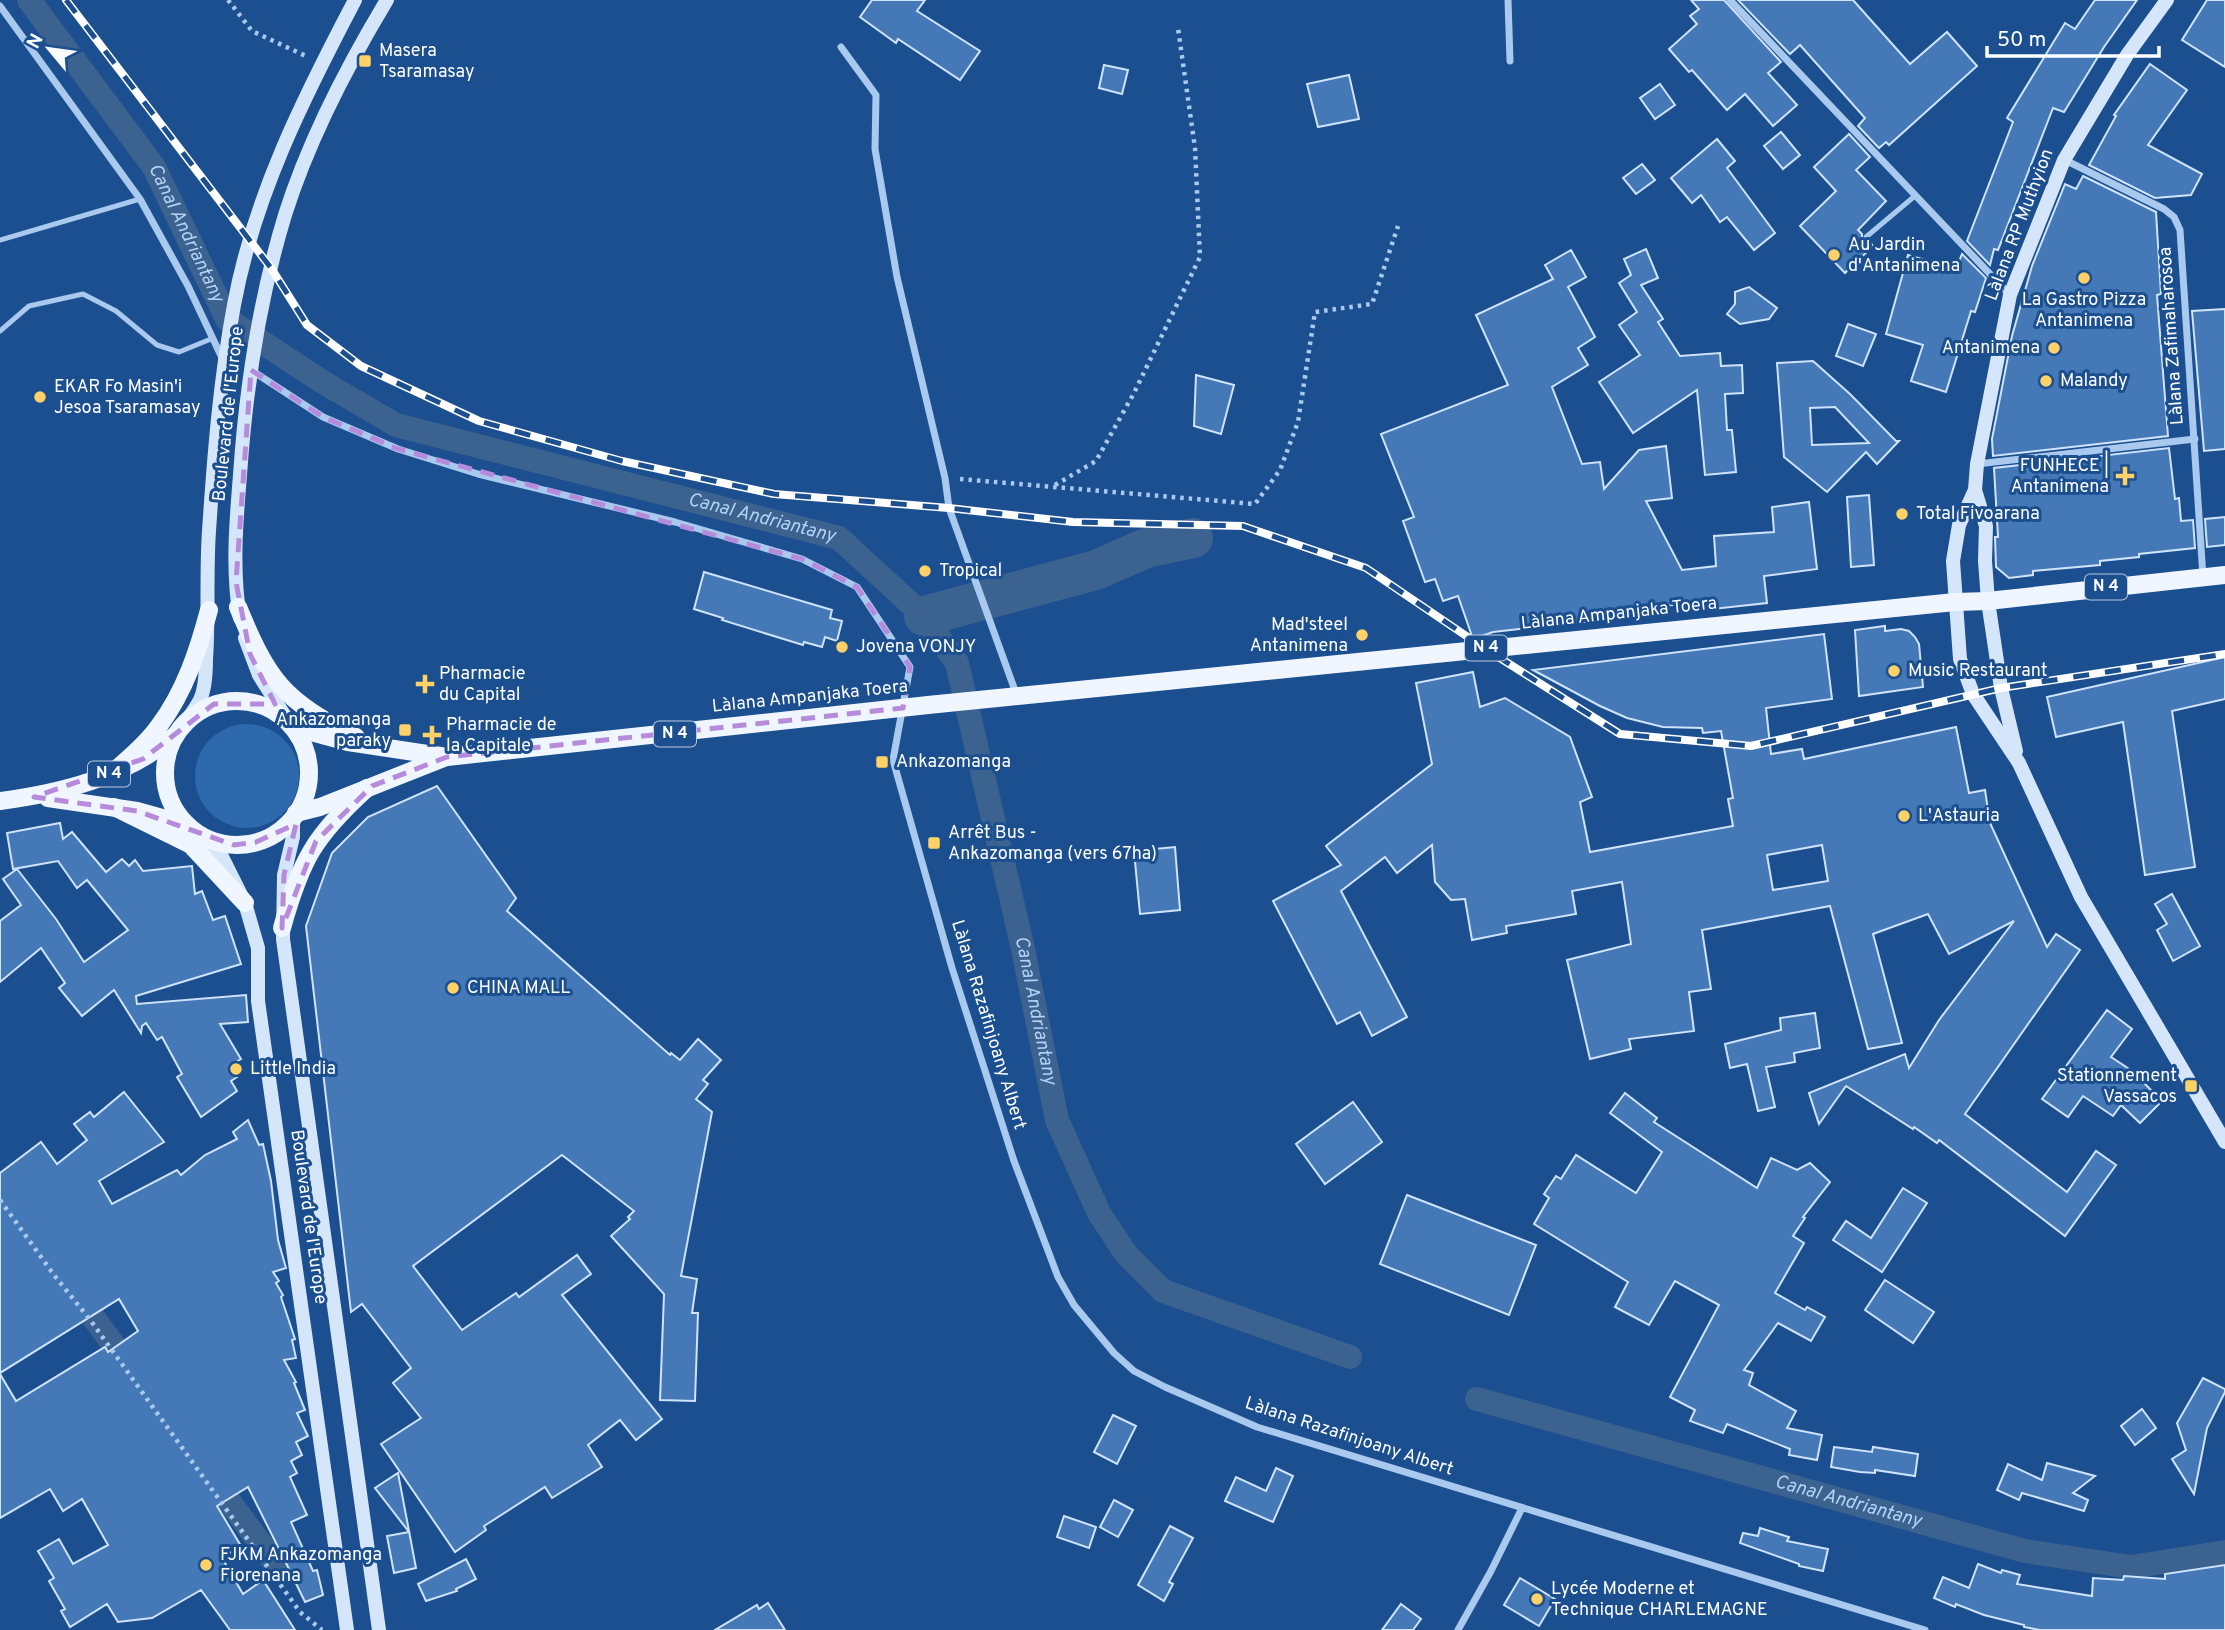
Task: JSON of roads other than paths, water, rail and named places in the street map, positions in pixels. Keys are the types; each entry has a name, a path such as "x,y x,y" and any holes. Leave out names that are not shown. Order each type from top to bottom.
{"main road":[{"name":"Boulevard de l'Europe","path":"179,731 200,699 206,668 209,528 225,363 234,304 250,241 287,135 355,0"},
{"name":"Boulevard de l'Europe","path":"290,724 259,675 243,631 238,607 236,529 251,365 271,268 286,214 317,132 355,55 387,0"},
{"name":"Làlana RP Muthyion","path":"2019,763 1973,694 1960,659 1953,561 1959,525 1975,490 1977,464 2010,295 2064,160 2127,55 2167,0"},
{"name":"Làlana RP Muthyion","path":"1975,490 1986,526 1984,561 2001,688 2019,763"},
{"name":"Làlana Ampanjaka Toera","path":"447,757 928,705 1955,602 1988,601 2225,575"},
{"path":"238,607 255,649 279,686 314,716 374,747"},
{"path":"112,773 159,727 176,700 199,649 209,610"},
{"path":"234,701 254,702 272,709 290,724 303,742 309,769 305,797 295,816 276,833 245,844 233,845 211,840 190,827 176,811 168,793 165,773 168,753 179,731 197,713 214,704 234,701"},
{"name":"N 4","path":"290,724 323,737 447,757"},
{"name":"N 4","path":"0,801 34,797 112,773 143,759 179,731"},
{"name":"N 4","path":"295,816 447,757"},
{"path":"2019,763 2081,897 2225,1142"},
{"path":"282,928 292,891 316,841 331,822 367,788"},
{"name":"N 4","path":"34,797 69,799 114,807 190,827"},
{"path":"114,807 191,845 245,903"},
{"name":"Boulevard de l'Europe","path":"295,816 284,875 282,928 379,1630"},
{"name":"Boulevard de l'Europe","path":"190,827 221,855 245,903 258,948 258,1001 347,1630"}],"street":[{"path":"1508,0 1510,61"},
{"path":"1730,0 2010,295"},
{"path":"0,6 140,200 188,286 211,339 225,363"},
{"path":"841,47 876,95 875,149 897,277 945,478 949,508 1017,696"},
{"name":"Làlana Zafimaharosoa","path":"2064,160 2164,209 2174,217 2180,238 2203,577"},
{"name":"Làlana Razafinjoany Albert","path":"251,365 323,417 398,449 478,474 675,522 802,559 857,587 909,667 892,760 952,968 1014,1161 1058,1277 1074,1305 1133,1371 1165,1388 1257,1427 1926,1630"},
{"path":"1977,464 2195,439"},
{"path":"1458,1630 1491,1572 1522,1508"}],"lane":[{"path":"1866,237 1916,195"},
{"path":"0,240 140,200"},
{"path":"0,331 29,306 83,294 116,311 157,345 179,352 211,339"}],"waterway":[{"name":"Canal Andriantany","path":"29,0 154,167 227,319 321,381 396,425 839,538 924,616 957,663 1023,949 1057,1120 1099,1213 1126,1254 1163,1291 1350,1357"},
{"path":"924,616 1096,570 1146,548 1193,538"},
{"path":"74,1291 135,1374"},
{"name":"Canal Andriantany","path":"1477,1399 2025,1551 2131,1567 2225,1552"},
{"path":"209,1474 277,1566"}],"railway":[{"path":"66,0 271,268 307,325 361,366 479,421 622,461 774,494 949,508 1073,522 1243,526 1366,568 1484,648 1620,734 1751,746 2001,688 2225,654"}],"place":[{"name":"Masera Tsaramasay","path":"365,61"},
{"name":"Au Jardin d'Antanimena","path":"1834,255"},
{"name":"La Gastro Pizza Antanimena","path":"2084,278"},
{"name":"Antanimena","path":"2054,348"},
{"name":"Malandy","path":"2046,381"},
{"name":"EKAR Fo Masin'i Jesoa Tsaramasay","path":"40,397"},
{"name":"FUNHECE | Antanimena","path":"2125,476"},
{"name":"Total Fivoarana","path":"1902,514"},
{"name":"Tropical","path":"925,571"},
{"name":"Mad'steel Antanimena","path":"1362,635"},
{"name":"Jovena VONJY","path":"842,647"},
{"name":"Music Restaurant","path":"1894,671"},
{"name":"Pharmacie du Capital","path":"425,684"},
{"name":"Ankazomanga paraky","path":"405,730"},
{"name":"Pharmacie de la Capitale","path":"432,735"},
{"name":"Ankazomanga","path":"882,762"},
{"name":"L'Astauria","path":"1904,816"},
{"name":"Arrêt Bus - Ankazomanga (vers 67ha)","path":"934,843"},
{"name":"CHINA MALL","path":"453,988"},
{"name":"Little India","path":"236,1069"},
{"name":"Stationnement Vassacos","path":"2191,1086"},
{"name":"FJKM Ankazomanga Fiorenana","path":"206,1565"},
{"name":"Lycée Moderne et Technique CHARLEMAGNE","path":"1537,1599"}]}
